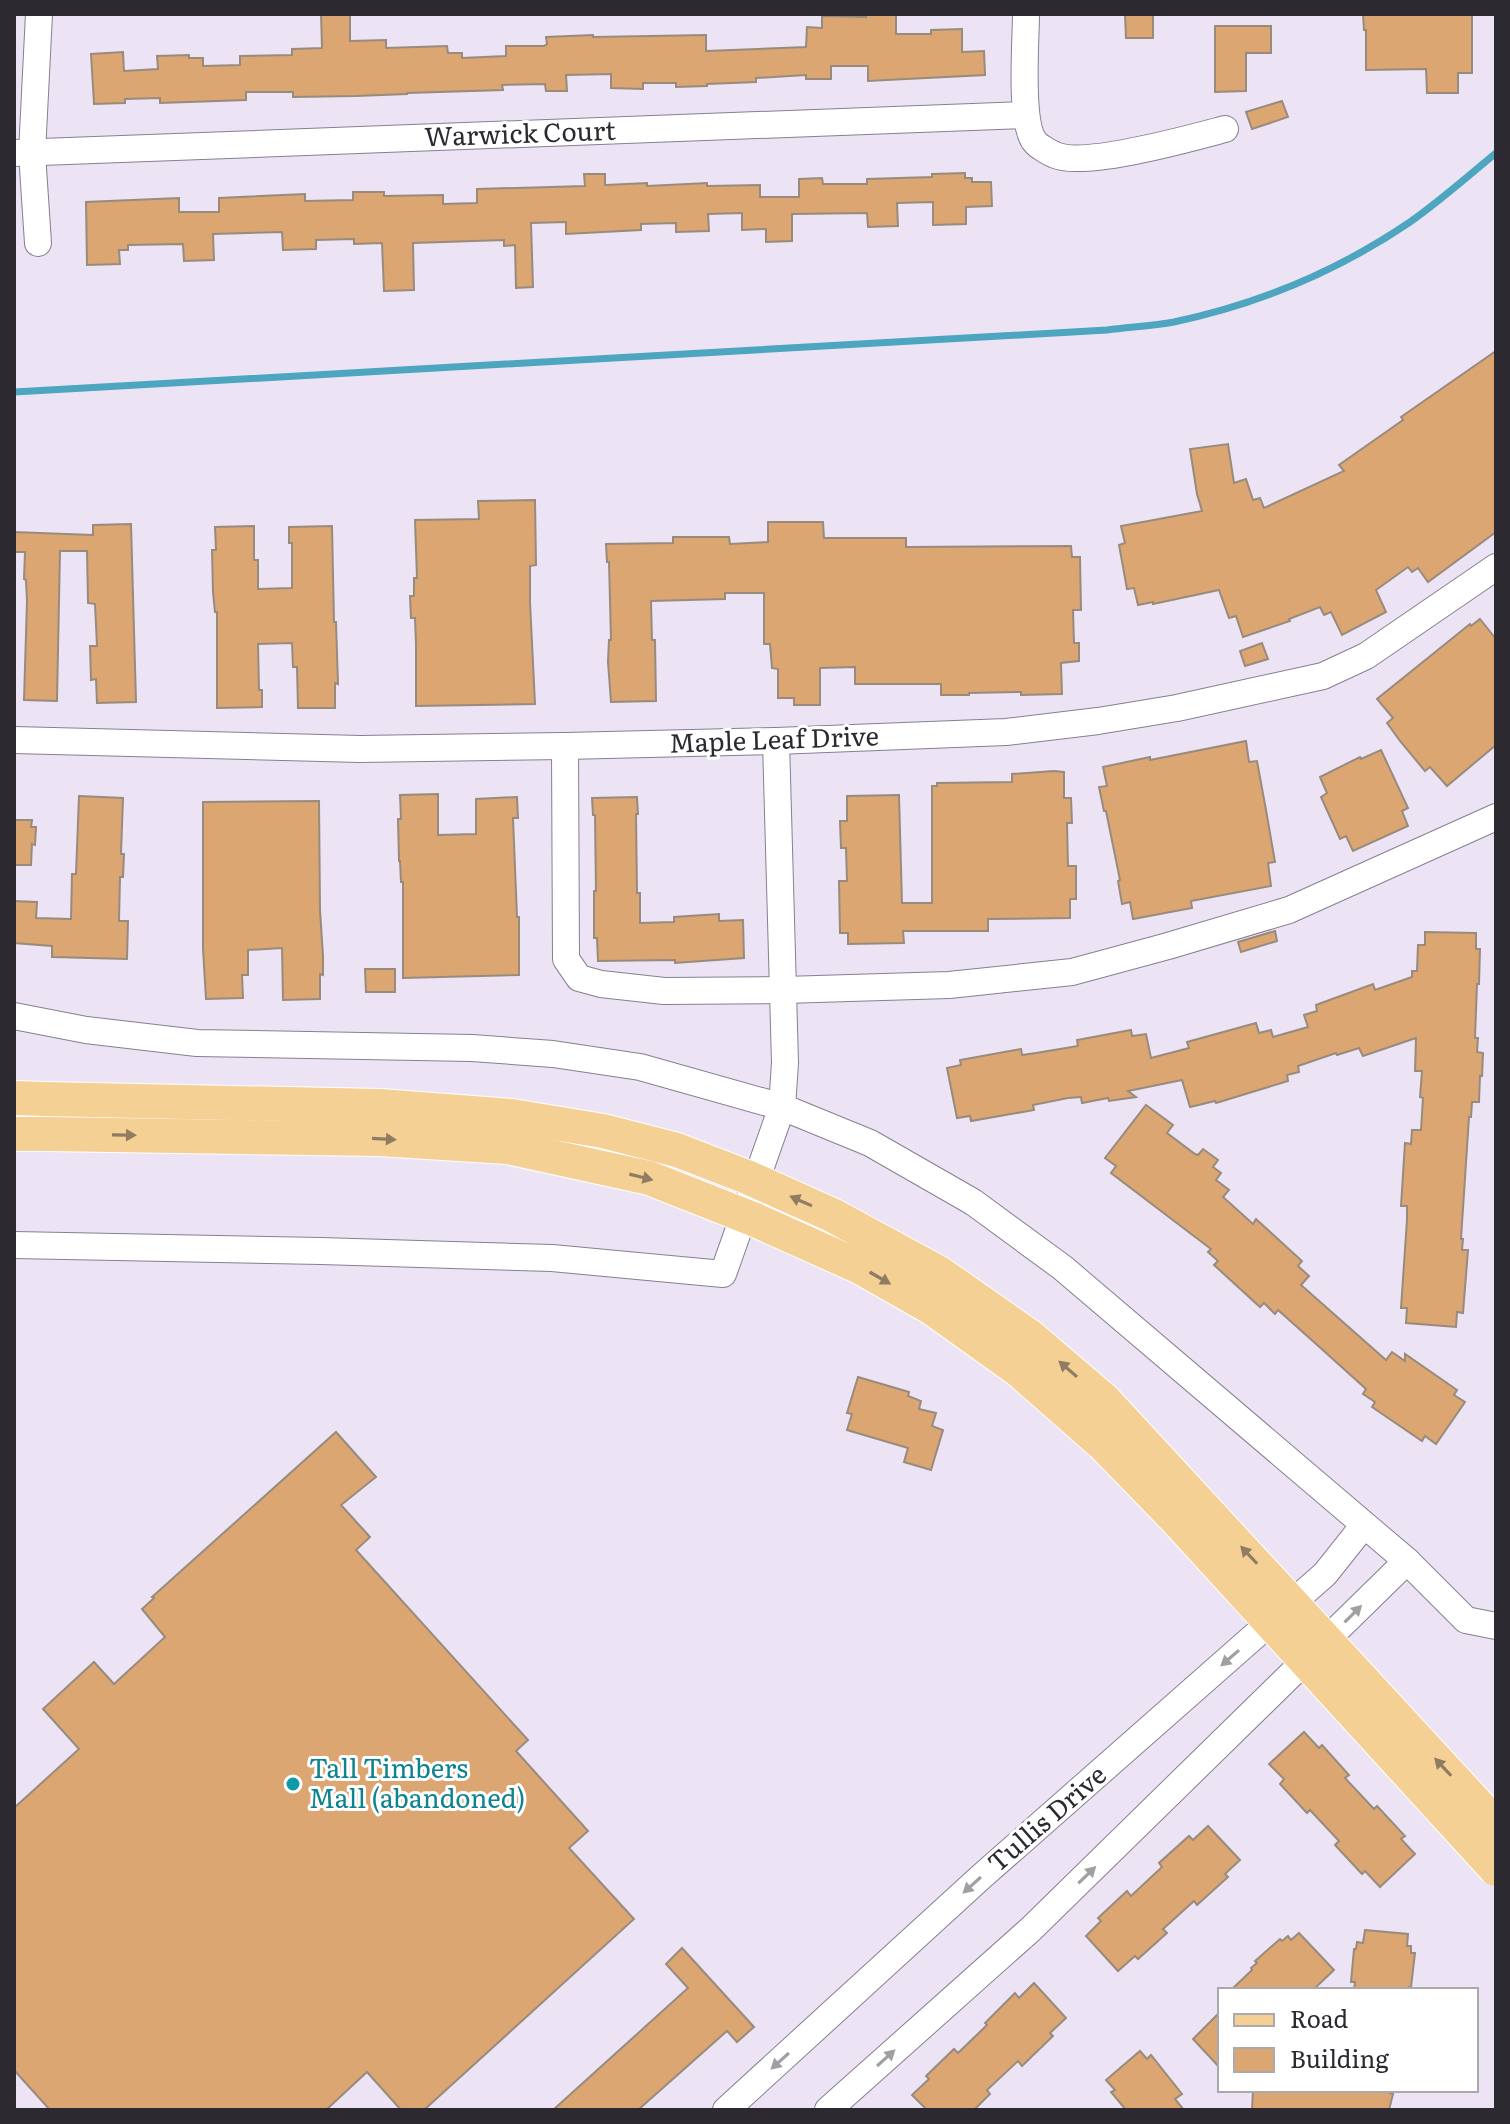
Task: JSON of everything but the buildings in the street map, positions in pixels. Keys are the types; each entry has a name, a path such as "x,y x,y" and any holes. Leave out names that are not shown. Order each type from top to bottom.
{"main road":[{"path":"30,1099 380,1106 512,1116 603,1131 677,1150 832,1215 939,1273 1029,1336 1105,1401 1496,1825"},
{"path":"30,1134 379,1139 507,1147 649,1178 753,1219 860,1267 932,1308 1020,1371 1104,1445 1177,1520 1496,1869"}],"street":[{"path":"38,243 23,153 39,14"},
{"path":"1026,14 1025,115 1034,142 1057,156 1087,158 1147,149 1225,129"},
{"name":"Warwick Court","path":"23,153 1025,115"},
{"name":"Maple Leaf Drive","path":"14,740 368,749 776,741 1006,732 1192,705 1323,676 1366,656 1496,567"},
{"path":"14,1245 552,1258 723,1274 782,1107 784,990 776,741"},
{"path":"565,746 566,959 579,978 601,984 664,991 949,985 1072,972 1289,910 1496,817"},
{"path":"14,1016 86,1030 197,1043 472,1048 553,1054 640,1067 782,1107 870,1143 973,1202 1063,1268 1407,1561 1466,1620 1496,1626"},
{"name":"Tullis Drive","path":"726,2110 994,1866 1325,1574 1364,1525"},
{"path":"828,2110 1031,1929 1407,1561"}],"waterway":[{"path":"14,392 1107,330 1166,323 1237,306 1297,284 1355,256 1421,214 1496,153"}],"place":[{"name":"Tall Timbers Mall (abandoned)","path":"293,1784"}]}
